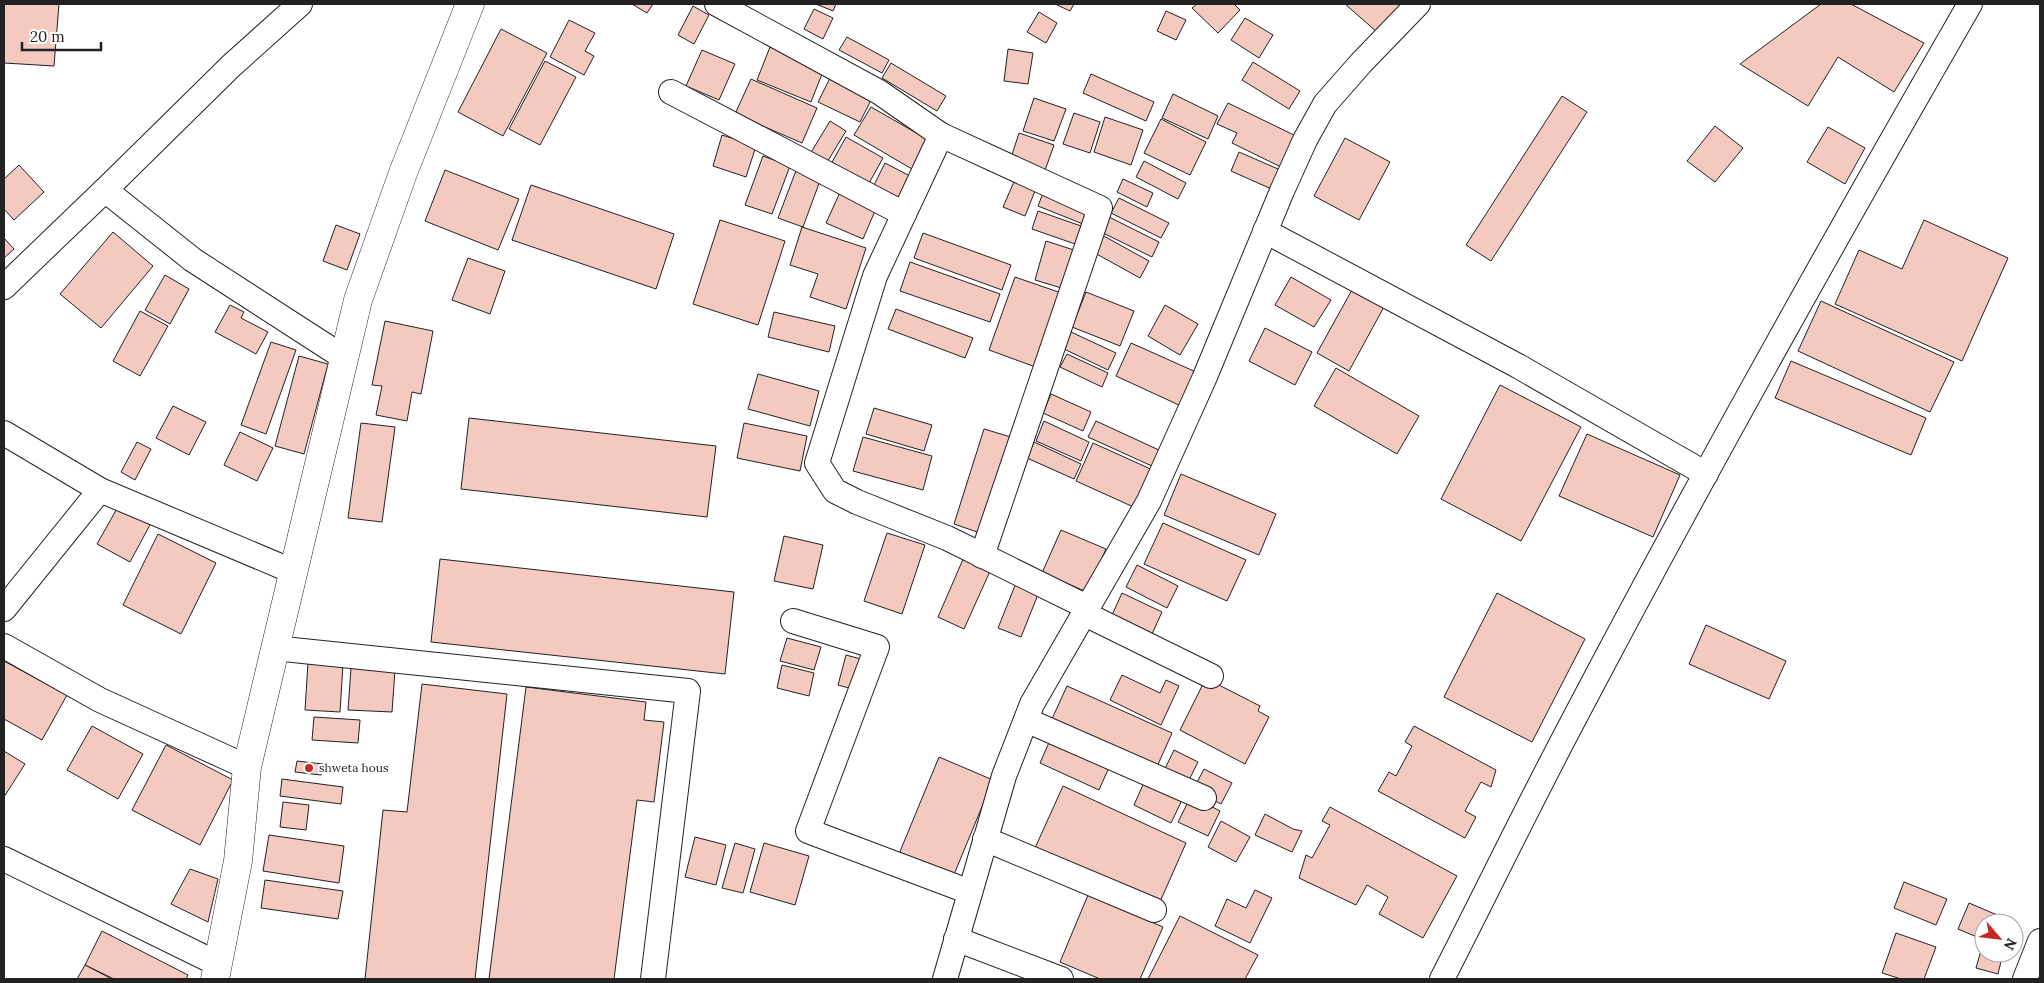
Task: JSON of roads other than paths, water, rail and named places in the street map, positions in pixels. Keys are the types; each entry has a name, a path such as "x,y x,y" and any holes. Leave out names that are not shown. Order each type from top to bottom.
{"street":[{"path":"4,287 231,66 300,4"},
{"path":"4,859 216,972 238,861 247,767 343,357 358,300 397,191 470,4"},
{"path":"717,4 879,92 941,135 1100,208 982,556"},
{"path":"945,979 1004,776 1032,704 1149,501 1204,379 1305,140 1325,104 1360,63 1418,4"},
{"path":"1442,979 1572,722 1706,474 1848,216 1970,4"},
{"path":"672,92 904,214"},
{"path":"941,135 875,276 817,463 835,491 856,502 947,538 1211,676"},
{"path":"105,190 193,260 343,357"},
{"path":"1265,231 1518,366 1706,474"},
{"path":"5,435 100,490 292,571"},
{"path":"4,609 100,490"},
{"path":"793,621 877,647 808,831 970,892"},
{"path":"4,646 100,700 247,767"},
{"path":"274,648 688,690 653,979"},
{"path":"1026,720 1204,798"},
{"path":"985,839 1154,910"},
{"path":"956,939 1061,979"},
{"path":"2025,979 2040,941"}],"place":[{"name":"shweta hous","path":"309,768"}]}
